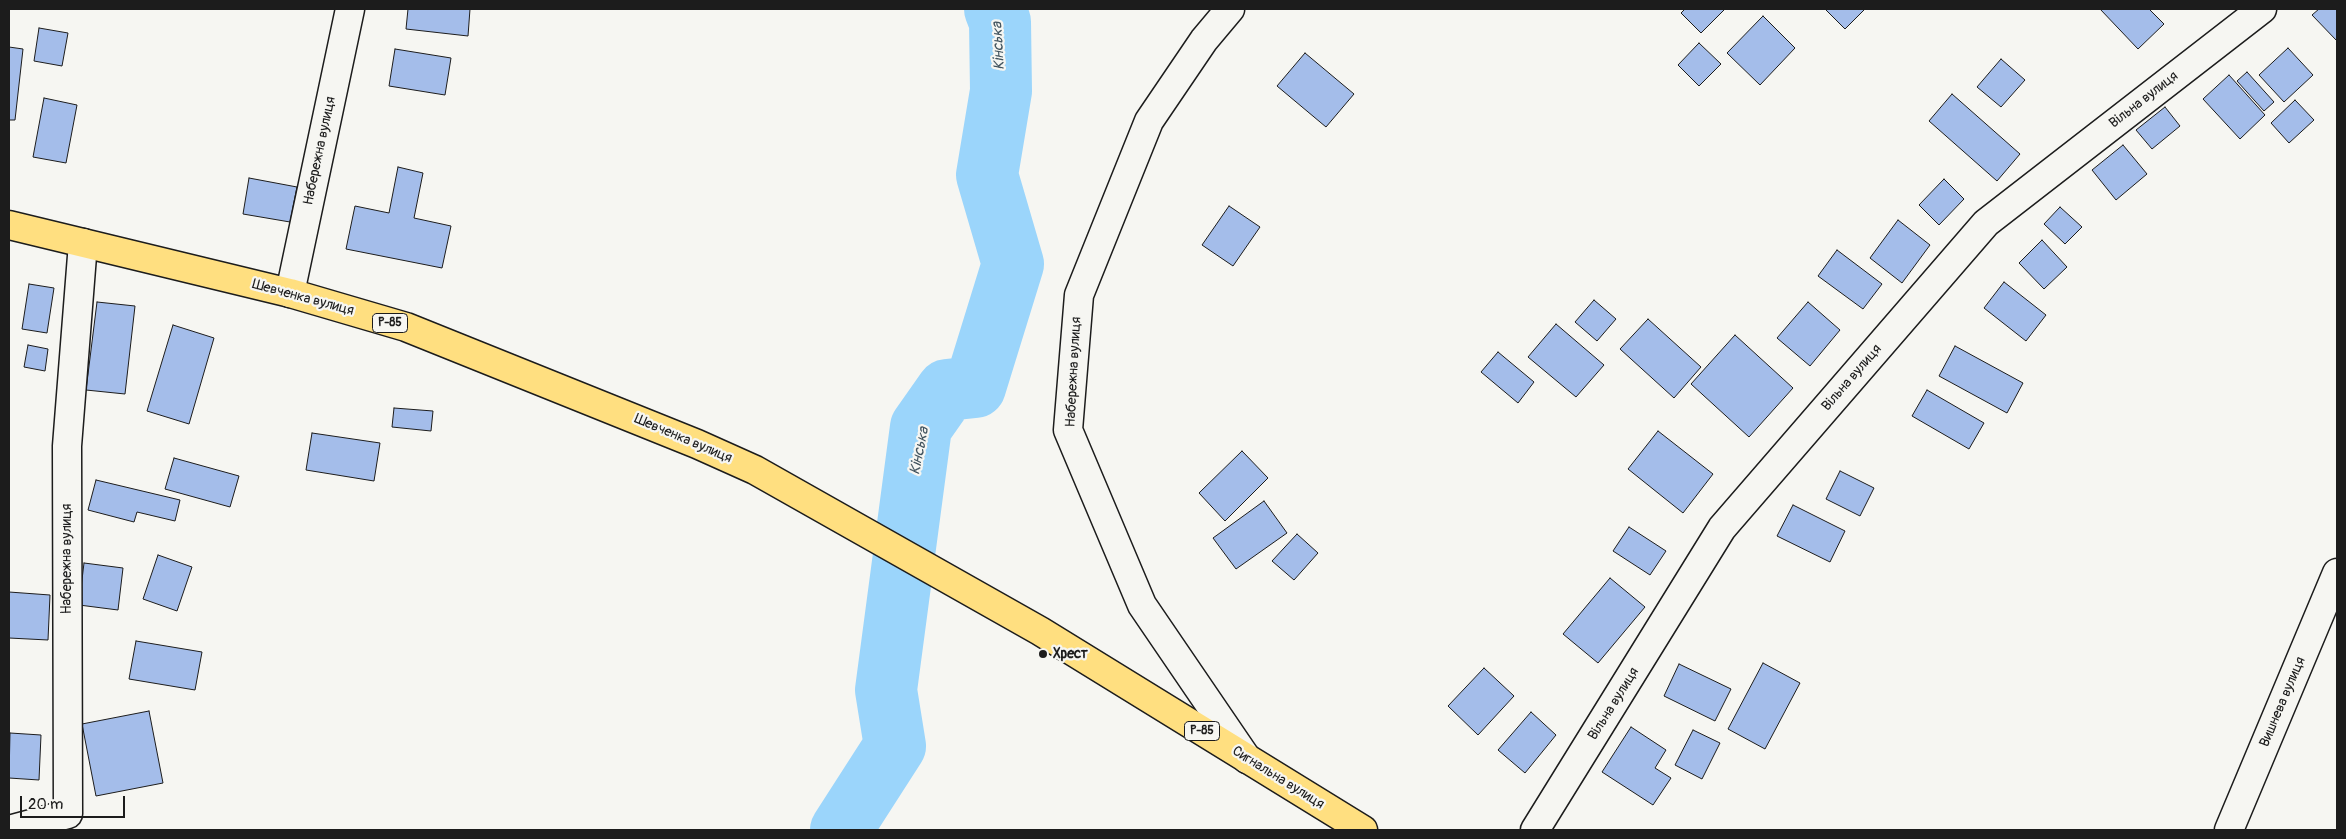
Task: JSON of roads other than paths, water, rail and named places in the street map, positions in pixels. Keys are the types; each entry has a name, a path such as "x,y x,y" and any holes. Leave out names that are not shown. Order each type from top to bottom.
{"main road":[{"name":"Шевченка вулиця","path":"9,224 290,293 406,327 697,444 755,470 1040,631"},
{"name":"Сигнальна вулиця","path":"1040,631 1363,830"}],"street":[{"name":"Набережна вулиця","path":"290,293 350,9"},
{"name":"Набережна вулиця","path":"1230,9 1204,40 1148,121 1078,295 1068,430 1142,605 1247,759"},
{"name":"Вільна вулиця","path":"1536,830 1722,528 1986,223 2262,9"},
{"name":"Набережна вулиця","path":"9,830 68,814 67,446 83,242"},
{"name":"Вишнева вулиця","path":"2229,830 2337,573"}],"waterway":[{"name":"Кінська","path":"841,830 895,746 886,690 921,427 947,390 975,387 1013,264 987,175 1001,91 1000,22 995,9"}],"place":[{"name":"Хрест","path":"1043,654"}]}
